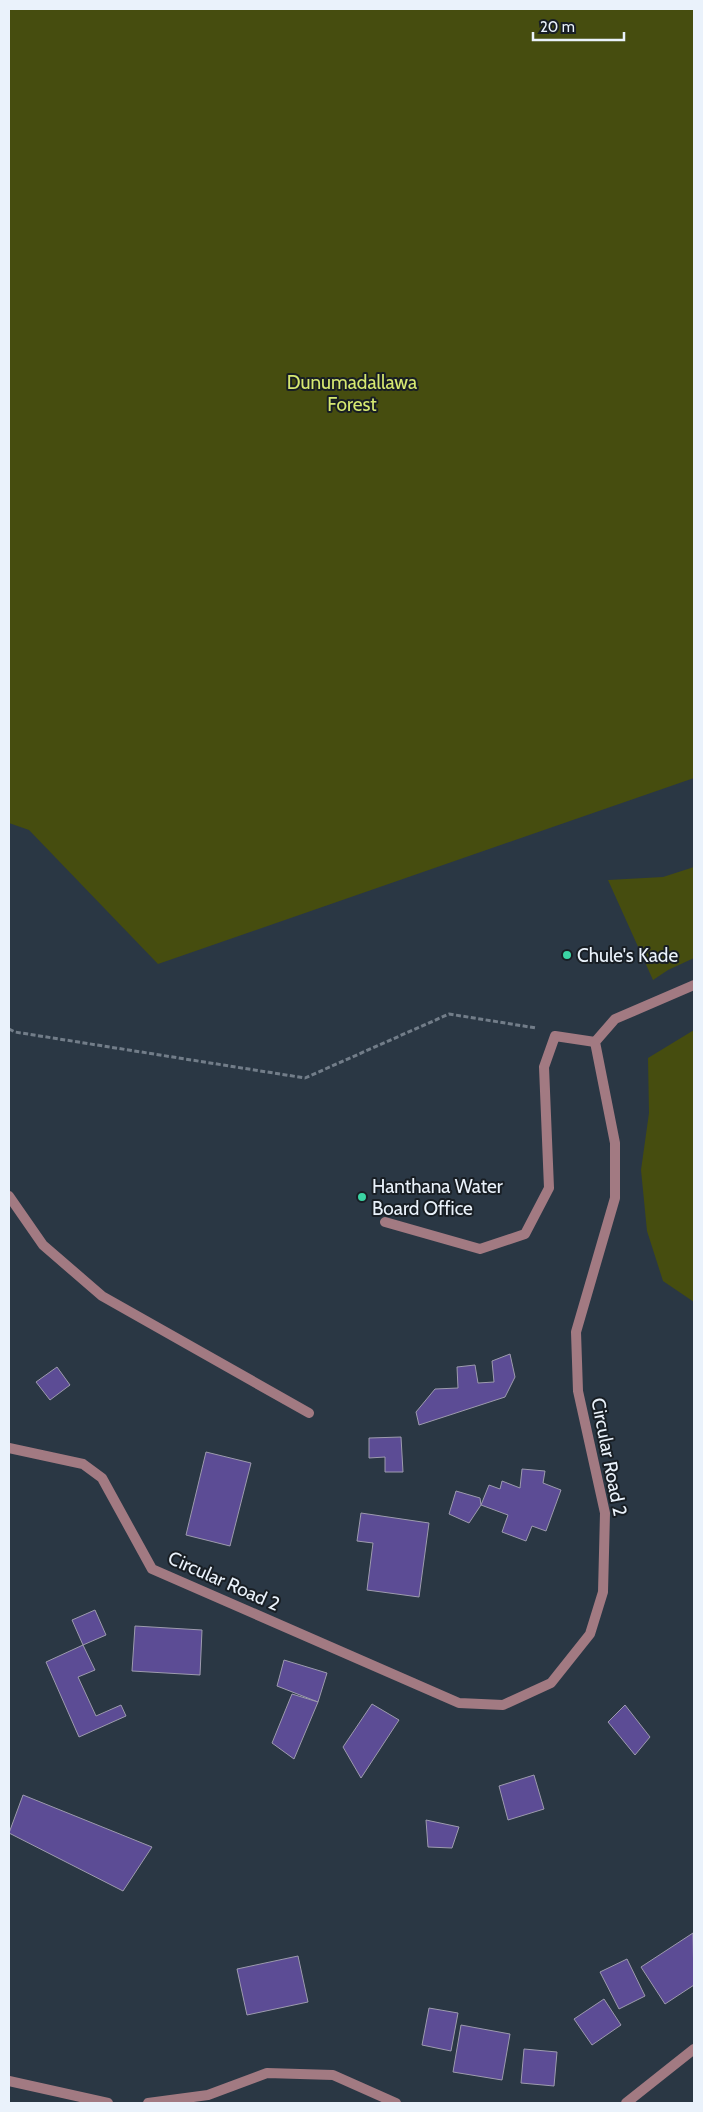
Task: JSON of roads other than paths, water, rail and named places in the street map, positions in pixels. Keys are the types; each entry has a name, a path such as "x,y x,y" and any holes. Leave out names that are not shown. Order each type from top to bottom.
{"street":[{"path":"385,1222 480,1249 525,1234 549,1188 544,1067 555,1036 595,1042 615,1019 694,985"},
{"name":"Circular Road 2","path":"9,1448 83,1464 102,1478 152,1569 386,1671 459,1702 503,1705 551,1683 590,1634 603,1592 605,1513 578,1390 576,1332 615,1198 615,1144 595,1042"},
{"path":"9,1196 43,1245 102,1296 309,1413"},
{"path":"626,2103 694,2050"},
{"path":"148,2103 208,2095 267,2073 334,2075 396,2103"},
{"path":"9,2081 108,2103"}],"place":[{"name":"Chule's Kade","path":"567,955"},
{"name":"Hanthana Water Board Office","path":"362,1197"}],"park label":[{"name":"Dunumadallawa Forest","path":"352,393"}]}
